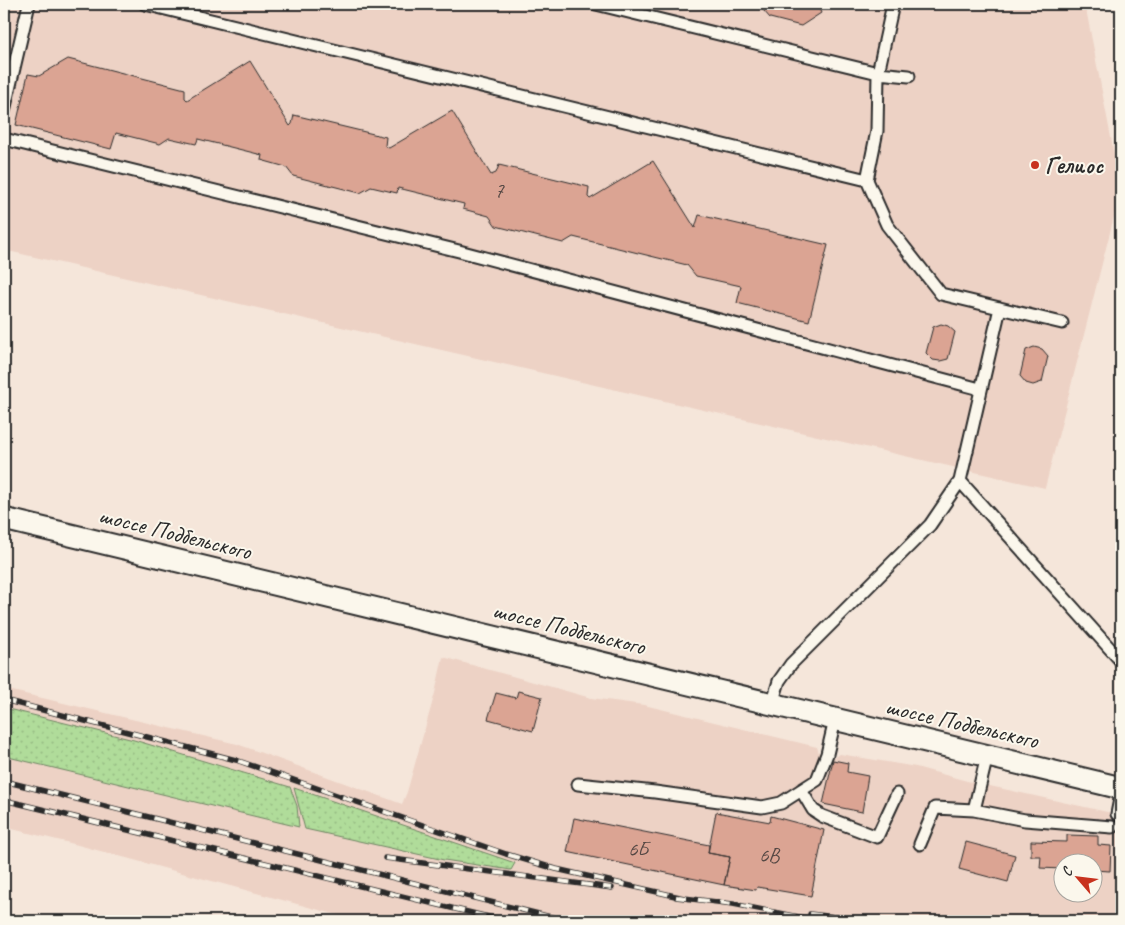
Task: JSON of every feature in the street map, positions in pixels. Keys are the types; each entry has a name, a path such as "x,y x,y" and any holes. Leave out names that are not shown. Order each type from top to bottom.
{"street":[{"name":"шоссе Подбельского","path":"4,519 1121,788"}],"lane":[{"path":"4,111 29,4"},
{"path":"145,4 866,180"},
{"path":"596,4 878,73 909,76"},
{"path":"893,4 878,73 877,131 866,180 887,225 941,294 1062,323"},
{"path":"4,139 459,251 980,389"},
{"path":"772,704 779,681 791,664 930,525 960,481 1000,308"},
{"path":"960,481 1121,661"},
{"path":"578,784 655,792 762,807 781,803 817,780 827,754 836,720"},
{"path":"974,810 987,756"},
{"path":"801,790 813,810 822,816 878,837 897,794"},
{"path":"1117,814 1121,794"},
{"path":"920,844 935,808 974,810 1025,820 1112,827"}],"shaded area":[{"path":"4,4 1085,4 1121,189 1045,488 4,250"},
{"path":"443,657 591,698 644,705 817,747 819,753 835,757 840,754 916,767 967,781 1121,815 1121,921 360,921 4,827 4,689 237,744 402,804 435,693"}],"green space":[{"path":"4,708 134,740 290,787 297,806 299,827 4,756"},
{"path":"294,788 515,863 511,870 444,860 305,829"}],"building":[{"path":"758,4 817,4 821,13 801,26 770,18"},
{"path":"68,59 185,89 185,98 187,100 250,61 290,126 294,115 386,137 385,146 389,148 452,111 491,175 496,173 499,165 589,187 588,197 590,199 653,161 695,228 699,215 828,245 809,321 737,303 741,286 696,276 687,265 573,237 563,243 496,226 489,216 463,209 464,204 398,188 397,193 371,187 360,193 293,176 286,167 261,160 262,155 198,139 196,144 169,138 160,144 116,133 111,149 16,125 28,74 39,76"},
{"path":"941,324 948,326 955,332 948,359 940,361 933,360 926,353 933,327"},
{"path":"1034,347 1042,349 1048,356 1042,382 1033,385 1026,383 1020,376 1026,350"},
{"path":"518,691 542,697 533,731 488,719 496,693 516,698"},
{"path":"833,760 848,763 847,772 868,776 862,812 823,804"},
{"path":"716,812 770,822 771,816 824,830 811,896 757,887 756,890 724,885 730,857 708,853"},
{"path":"574,818 709,845 708,853 730,857 724,885 567,852"},
{"path":"1067,835 1098,836 1098,845 1111,846 1110,871 1102,871 1102,852 1052,852 1052,869 1040,868 1041,856 1031,856 1031,841 1067,842"},
{"path":"966,842 1015,855 1008,882 959,869"}],"railway":[{"path":"4,700 236,760 506,854 556,869 684,898"},
{"path":"4,781 567,921"},
{"path":"4,800 505,921"},
{"path":"385,858 612,888"},
{"path":"676,897 733,904 819,921"},
{"path":"810,914 869,921"}],"place":[{"name":"Гелиос","path":"1035,165"}]}
